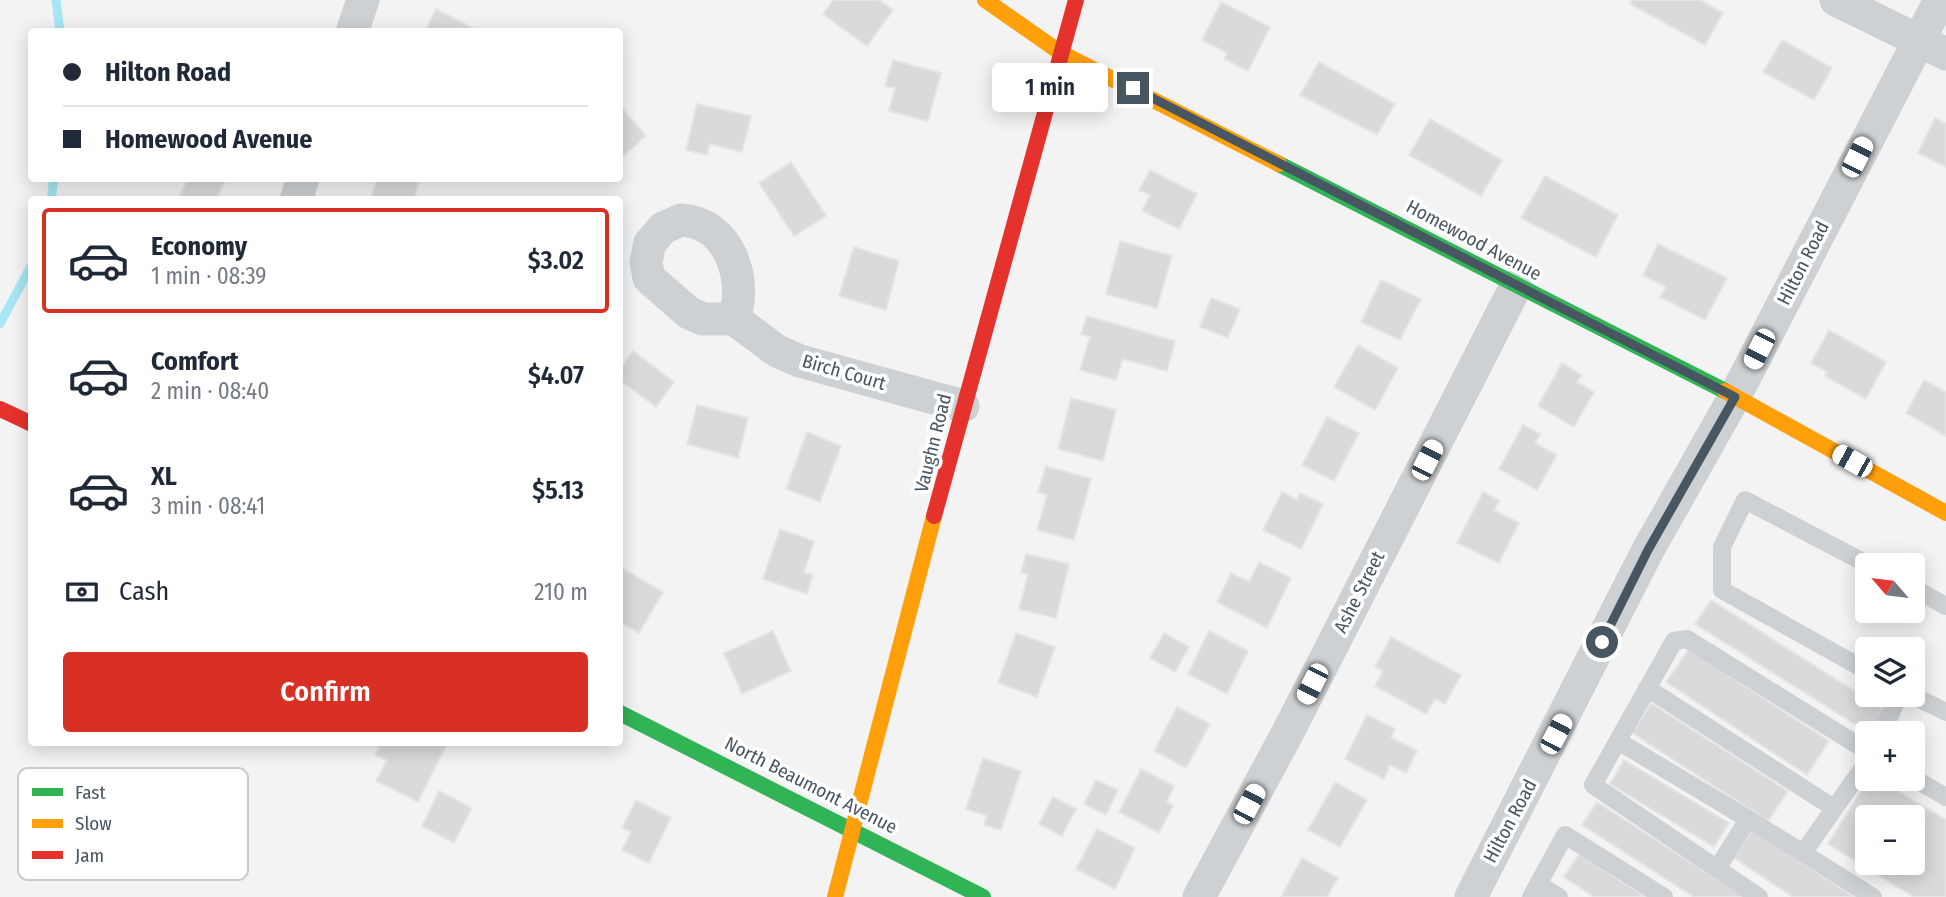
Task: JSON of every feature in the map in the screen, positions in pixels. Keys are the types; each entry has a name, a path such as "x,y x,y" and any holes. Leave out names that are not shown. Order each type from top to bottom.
{"street":[{"path":"353,28 363,0"},
{"name":"Homewood Avenue","path":"985,0 1061,53 1735,397 1946,513"},
{"name":"Vaughn Road","path":"835,897 963,406 1076,0"},
{"path":"1836,0 1933,48"},
{"name":"Hilton Road","path":"1471,897 1648,550 1933,48 1940,0"},
{"name":"Ashe Street","path":"1199,897 1287,734 1516,286"},
{"name":"Birch Court","path":"734,319 777,351 800,360 963,406"},
{"path":"0,409 28,422"},
{"name":"North Beaumont Avenue","path":"623,714 983,897"}],"lane":[{"path":"1855,558 1745,500 1722,547 1723,590 1855,664"},
{"path":"1925,595 1946,606"},
{"path":"1759,897 1593,785 1674,641 1687,639 1855,744"},
{"path":"1647,688 1834,808"},
{"path":"1925,702 1946,712"},
{"path":"1618,740 1873,897"},
{"path":"1804,853 1855,779"},
{"path":"1925,785 1946,797"},
{"path":"1717,869 1748,819"},
{"path":"1559,897 1535,890 1566,835 1664,897"}],"building":[{"path":"833,0 879,0 893,10 867,46 823,14"},
{"path":"1632,0 1700,0 1723,13 1705,45 1630,4"},
{"path":"1221,2 1270,27 1248,71 1224,59 1227,53 1202,40"},
{"path":"436,9 472,28 427,28"},
{"path":"1782,40 1832,68 1814,100 1763,72"},
{"path":"893,60 941,73 928,121 889,111 895,88 885,86"},
{"path":"1319,62 1395,104 1377,135 1300,95"},
{"path":"697,104 751,116 742,152 710,144 707,155 686,150"},
{"path":"623,109 646,136 623,156"},
{"path":"1935,118 1946,124 1946,167 1918,153"},
{"path":"1430,119 1502,160 1481,196 1409,155"},
{"path":"791,162 826,216 794,236 759,183"},
{"path":"1150,170 1197,194 1179,229 1142,211 1150,195 1139,190"},
{"path":"1545,176 1618,215 1596,257 1521,218"},
{"path":"186,182 224,182 218,196 180,196"},
{"path":"376,182 419,182 415,196 372,196"},
{"path":"1120,241 1172,256 1157,308 1106,294"},
{"path":"1658,244 1727,278 1705,320 1660,297 1666,287 1643,275"},
{"path":"854,247 899,261 886,310 839,296"},
{"path":"1381,280 1421,299 1400,340 1361,322"},
{"path":"1211,298 1240,309 1228,338 1200,327"},
{"path":"1087,316 1175,341 1167,371 1123,359 1116,380 1080,370 1090,337 1081,334"},
{"path":"1829,330 1886,362 1866,399 1825,376 1827,372 1811,363"},
{"path":"1358,345 1398,368 1375,410 1334,387"},
{"path":"633,351 674,382 656,407 623,382 623,365"},
{"path":"1562,363 1582,375 1577,382 1594,392 1574,427 1538,406"},
{"path":"1924,380 1946,392 1946,436 1906,413"},
{"path":"1071,398 1116,410 1103,461 1058,449"},
{"path":"697,405 748,418 738,458 687,444"},
{"path":"1327,417 1359,433 1334,481 1302,465"},
{"path":"1523,425 1540,434 1535,443 1557,455 1537,490 1499,469"},
{"path":"807,432 841,446 820,502 786,489"},
{"path":"1046,466 1091,479 1074,540 1037,530 1047,495 1038,492"},
{"path":"1282,492 1297,500 1300,493 1323,504 1301,549 1263,530"},
{"path":"1483,492 1500,501 1494,510 1519,523 1499,563 1457,543"},
{"path":"780,529 814,541 804,572 813,575 807,594 763,579"},
{"path":"1026,554 1069,564 1056,618 1019,609 1028,574 1021,573"},
{"path":"1259,562 1291,578 1267,628 1217,602 1231,573 1249,582"},
{"path":"623,569 663,592 639,633 623,624"},
{"path":"1711,600 1855,691 1855,707 1880,707 1889,713 1884,721 1855,721 1855,724 1695,624"},
{"path":"773,631 791,671 742,694 724,653"},
{"path":"1209,631 1248,651 1227,694 1188,674"},
{"path":"1016,633 1055,647 1037,697 998,683"},
{"path":"1164,633 1189,647 1175,672 1150,658"},
{"path":"1391,637 1461,675 1445,704 1435,699 1426,714 1375,686 1383,671 1375,667"},
{"path":"1689,649 1829,741 1807,775 1666,682"},
{"path":"1651,703 1788,791 1768,821 1632,733"},
{"path":"1177,707 1210,724 1186,768 1154,751"},
{"path":"1367,715 1395,729 1391,737 1417,751 1406,773 1390,765 1384,779 1345,759"},
{"path":"380,746 446,746 418,802 376,781 387,760 375,755"},
{"path":"983,758 1021,771 1001,830 984,825 987,816 966,809"},
{"path":"1624,760 1729,823 1714,847 1610,784"},
{"path":"1141,769 1174,786 1167,802 1173,806 1159,833 1119,812"},
{"path":"1096,780 1118,790 1106,815 1084,804"},
{"path":"1335,782 1367,800 1340,847 1308,830"},
{"path":"439,791 472,808 454,843 422,826"},
{"path":"1861,791 1898,791 1921,805 1855,805 1855,861 1828,844"},
{"path":"1053,797 1076,809 1062,836 1039,824"},
{"path":"636,800 671,818 649,863 622,850 631,832 622,828"},
{"path":"1597,802 1745,897 1694,897 1582,825"},
{"path":"1925,807 1946,820 1946,897 1914,897 1878,875 1925,875"},
{"path":"1097,829 1135,848 1115,889 1076,869"},
{"path":"1752,830 1855,897 1793,897 1734,858"},
{"path":"1579,854 1646,897 1594,897 1564,877"},
{"path":"1302,858 1338,878 1327,897 1281,897"}],"waterway":[{"path":"56,0 60,28"},
{"path":"52,196 53,182"},
{"path":"0,324 28,272"}],"traffic: fast":[{"path":"1279,164 1725,391"},
{"path":"623,715 983,897"}],"traffic: slow":[{"path":"985,0 1061,53 1279,164"},
{"path":"1725,391 1946,513"},
{"path":"835,897 934,516"}],"traffic: jam":[{"path":"934,516 1076,0"},
{"path":"0,409 28,422"}],"route":[{"path":"1133,88 1735,397 1648,550 1602,642"}]}
